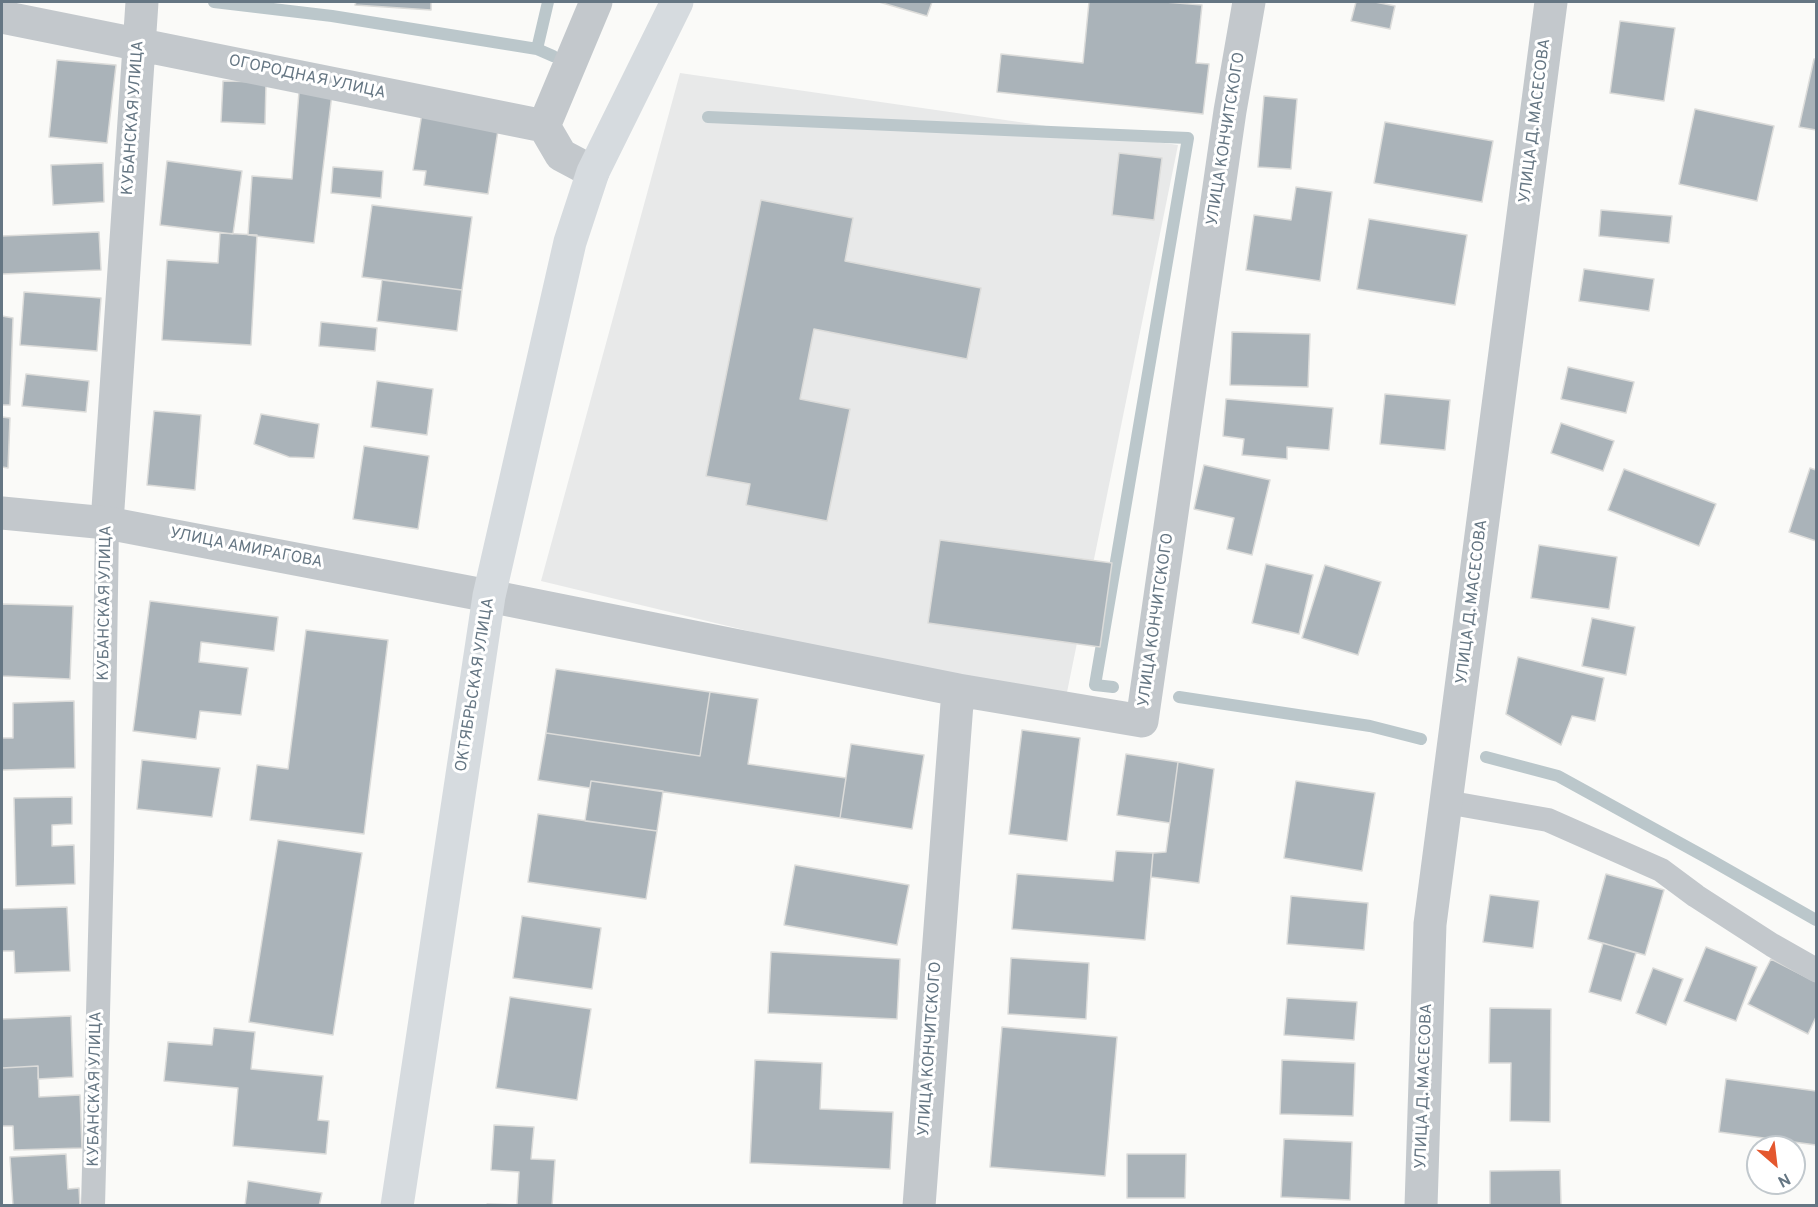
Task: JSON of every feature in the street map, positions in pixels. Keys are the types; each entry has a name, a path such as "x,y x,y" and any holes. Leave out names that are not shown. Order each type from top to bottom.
{"main road":[{"name":"ОКТЯБРЬСКАЯ УЛИЦА","path":"397,1206 489,596 570,242 593,172 677,2"}],"street":[{"name":"КУБАНСКАЯ УЛИЦА","path":"107,523 142,2"},
{"path":"593,172 561,155 544,126 596,2"},
{"name":"УЛИЦА КОНЧИТСКОГО","path":"919,1206 958,690 1142,721 1230,111 1249,2"},
{"name":"УЛИЦА Д. МАСЕСОВА","path":"1421,1206 1430,924 1551,2"},
{"name":"ОГОРОДНАЯ УЛИЦА","path":"2,17 544,126"},
{"name":"УЛИЦА АМИРАГОВА","path":"2,513 107,523 489,596 958,690"}],"lane":[{"name":"КУБАНСКАЯ УЛИЦА","path":"93,1206 107,523"},
{"path":"1446,802 1548,820 1661,870 1762,939 1816,970"}],"shaded area":[{"path":"680,73 1178,145 1064,707 541,581"}],"building":[{"path":"356,2 431,2 431,10 355,5"},
{"path":"879,2 932,2 927,16"},
{"path":"1089,2 1165,2 1202,5 1196,63 1209,64 1203,114 997,92 1001,54 1083,63"},
{"path":"1356,2 1375,2 1395,6 1390,29 1351,21"},
{"path":"1620,21 1675,28 1664,101 1610,93"},
{"path":"1814,59 1816,59 1816,130 1799,127"},
{"path":"57,60 116,65 107,143 49,137"},
{"path":"223,81 266,82 265,124 221,122"},
{"path":"299,92 332,94 314,243 248,235 252,176 292,179"},
{"path":"1264,96 1297,99 1291,169 1258,167"},
{"path":"1695,109 1774,126 1757,201 1679,184"},
{"path":"422,113 499,124 488,194 424,185 426,171 413,170"},
{"path":"1385,122 1493,141 1482,202 1374,183"},
{"path":"1119,153 1162,158 1154,220 1112,215"},
{"path":"167,161 242,171 233,234 160,225"},
{"path":"103,163 104,202 53,205 51,165"},
{"path":"333,167 383,171 381,198 331,193"},
{"path":"1296,187 1332,192 1320,281 1246,270 1254,215 1291,220"},
{"path":"761,200 853,218 845,261 981,288 967,359 814,329 800,399 850,409 827,521 746,505 750,484 706,476"},
{"path":"372,205 472,217 462,290 362,277"},
{"path":"1601,210 1672,216 1669,243 1599,236"},
{"path":"1369,219 1467,235 1455,305 1357,289"},
{"path":"99,232 101,270 2,274 2,236"},
{"path":"220,233 257,235 251,345 162,340 167,260 218,263"},
{"path":"1584,269 1654,279 1649,311 1579,301"},
{"path":"382,280 462,290 457,331 377,321"},
{"path":"24,292 101,298 97,351 20,345"},
{"path":"2,316 13,318 10,405 2,405"},
{"path":"321,322 377,328 375,351 319,346"},
{"path":"1232,332 1310,334 1308,387 1230,385"},
{"path":"1568,367 1634,382 1626,413 1561,399"},
{"path":"26,374 89,381 86,412 22,406"},
{"path":"377,381 433,389 427,435 371,427"},
{"path":"1385,394 1450,400 1445,450 1380,444"},
{"path":"1226,399 1333,408 1329,450 1287,447 1287,459 1242,455 1244,439 1223,436"},
{"path":"154,411 201,415 195,490 147,485"},
{"path":"261,414 319,424 314,458 289,457 254,444"},
{"path":"2,417 10,418 8,468 2,467"},
{"path":"1561,423 1614,441 1603,471 1551,453"},
{"path":"364,446 429,456 418,529 353,519"},
{"path":"1204,465 1270,480 1252,555 1227,549 1234,518 1194,509"},
{"path":"1810,468 1816,470 1816,541 1789,532"},
{"path":"1624,469 1716,504 1699,546 1608,510"},
{"path":"940,540 1112,563 1100,647 928,623"},
{"path":"1539,545 1617,557 1609,609 1531,598"},
{"path":"1266,564 1313,575 1299,634 1252,623"},
{"path":"1325,565 1381,582 1358,655 1302,638"},
{"path":"150,601 278,617 274,651 201,642 199,662 248,668 241,715 200,711 196,739 133,731"},
{"path":"2,604 73,606 70,679 2,676"},
{"path":"1592,618 1635,627 1626,675 1582,666"},
{"path":"306,630 388,640 364,834 250,820 257,765 288,769"},
{"path":"1518,657 1604,678 1595,721 1572,716 1561,745 1506,714"},
{"path":"556,669 710,692 700,756 546,733"},
{"path":"710,692 758,699 748,764 846,778 840,818 591,781 590,788 538,780 546,733 700,756"},
{"path":"74,701 75,768 2,770 2,738 13,738 13,703"},
{"path":"1022,730 1080,738 1067,841 1009,834"},
{"path":"851,744 924,755 912,829 840,818"},
{"path":"1126,754 1178,762 1170,823 1117,815"},
{"path":"142,760 220,768 212,817 137,809"},
{"path":"1178,762 1214,769 1199,883 1151,877 1153,853 1166,852"},
{"path":"591,781 663,791 657,831 585,821"},
{"path":"1296,781 1375,793 1362,871 1284,858"},
{"path":"72,797 72,824 52,825 52,846 74,845 75,884 16,886 14,798"},
{"path":"538,814 657,831 646,899 528,882"},
{"path":"278,840 362,853 333,1035 249,1022"},
{"path":"1116,851 1153,853 1145,940 1012,929 1017,874 1113,881"},
{"path":"795,865 909,885 897,945 784,925"},
{"path":"1606,874 1664,890 1645,955 1588,939"},
{"path":"1490,895 1539,901 1533,948 1483,942"},
{"path":"1291,896 1368,903 1364,950 1287,944"},
{"path":"67,907 70,971 15,973 14,951 2,951 2,909"},
{"path":"522,916 601,928 592,989 513,978"},
{"path":"1603,943 1636,953 1621,1001 1589,992"},
{"path":"1706,947 1757,967 1736,1021 1684,1001"},
{"path":"771,952 900,959 897,1019 768,1013"},
{"path":"1011,958 1089,963 1086,1019 1008,1014"},
{"path":"1771,959 1816,982 1816,1017 1808,1034 1748,1004"},
{"path":"1653,968 1683,979 1666,1025 1636,1013"},
{"path":"510,997 591,1009 577,1100 496,1088"},
{"path":"1287,998 1357,1002 1354,1040 1284,1035"},
{"path":"1490,1008 1551,1009 1550,1122 1510,1121 1511,1063 1489,1063"},
{"path":"71,1016 73,1077 38,1079 38,1066 2,1068 2,1019"},
{"path":"1002,1027 1117,1037 1105,1176 990,1167"},
{"path":"214,1028 255,1032 251,1069 323,1076 318,1120 329,1121 326,1154 233,1146 238,1088 164,1081 168,1042 212,1045"},
{"path":"755,1060 822,1063 820,1109 893,1112 890,1169 750,1163"},
{"path":"1282,1060 1355,1063 1353,1116 1280,1114"},
{"path":"38,1066 39,1097 80,1095 82,1148 14,1150 13,1126 2,1126 2,1068"},
{"path":"1726,1079 1816,1091 1816,1145 1806,1144 1806,1135 1746,1136 1719,1132"},
{"path":"494,1125 534,1127 531,1159 555,1160 552,1206 486,1206 487,1204 517,1205 519,1172 491,1170"},
{"path":"1284,1139 1352,1142 1350,1200 1281,1197"},
{"path":"66,1154 68,1189 79,1188 80,1206 13,1206 10,1157"},
{"path":"1127,1154 1186,1154 1185,1198 1127,1198"},
{"path":"1560,1170 1561,1206 1490,1206 1490,1171"},
{"path":"248,1181 322,1193 319,1206 245,1206"}],"waterway":[{"path":"214,2 332,16 537,49 553,56"},
{"path":"537,49 548,2"},
{"path":"708,117 1188,138 1095,685 1113,687"},
{"path":"1179,697 1370,726 1421,739"},
{"path":"1486,757 1558,776 1816,920"}]}
